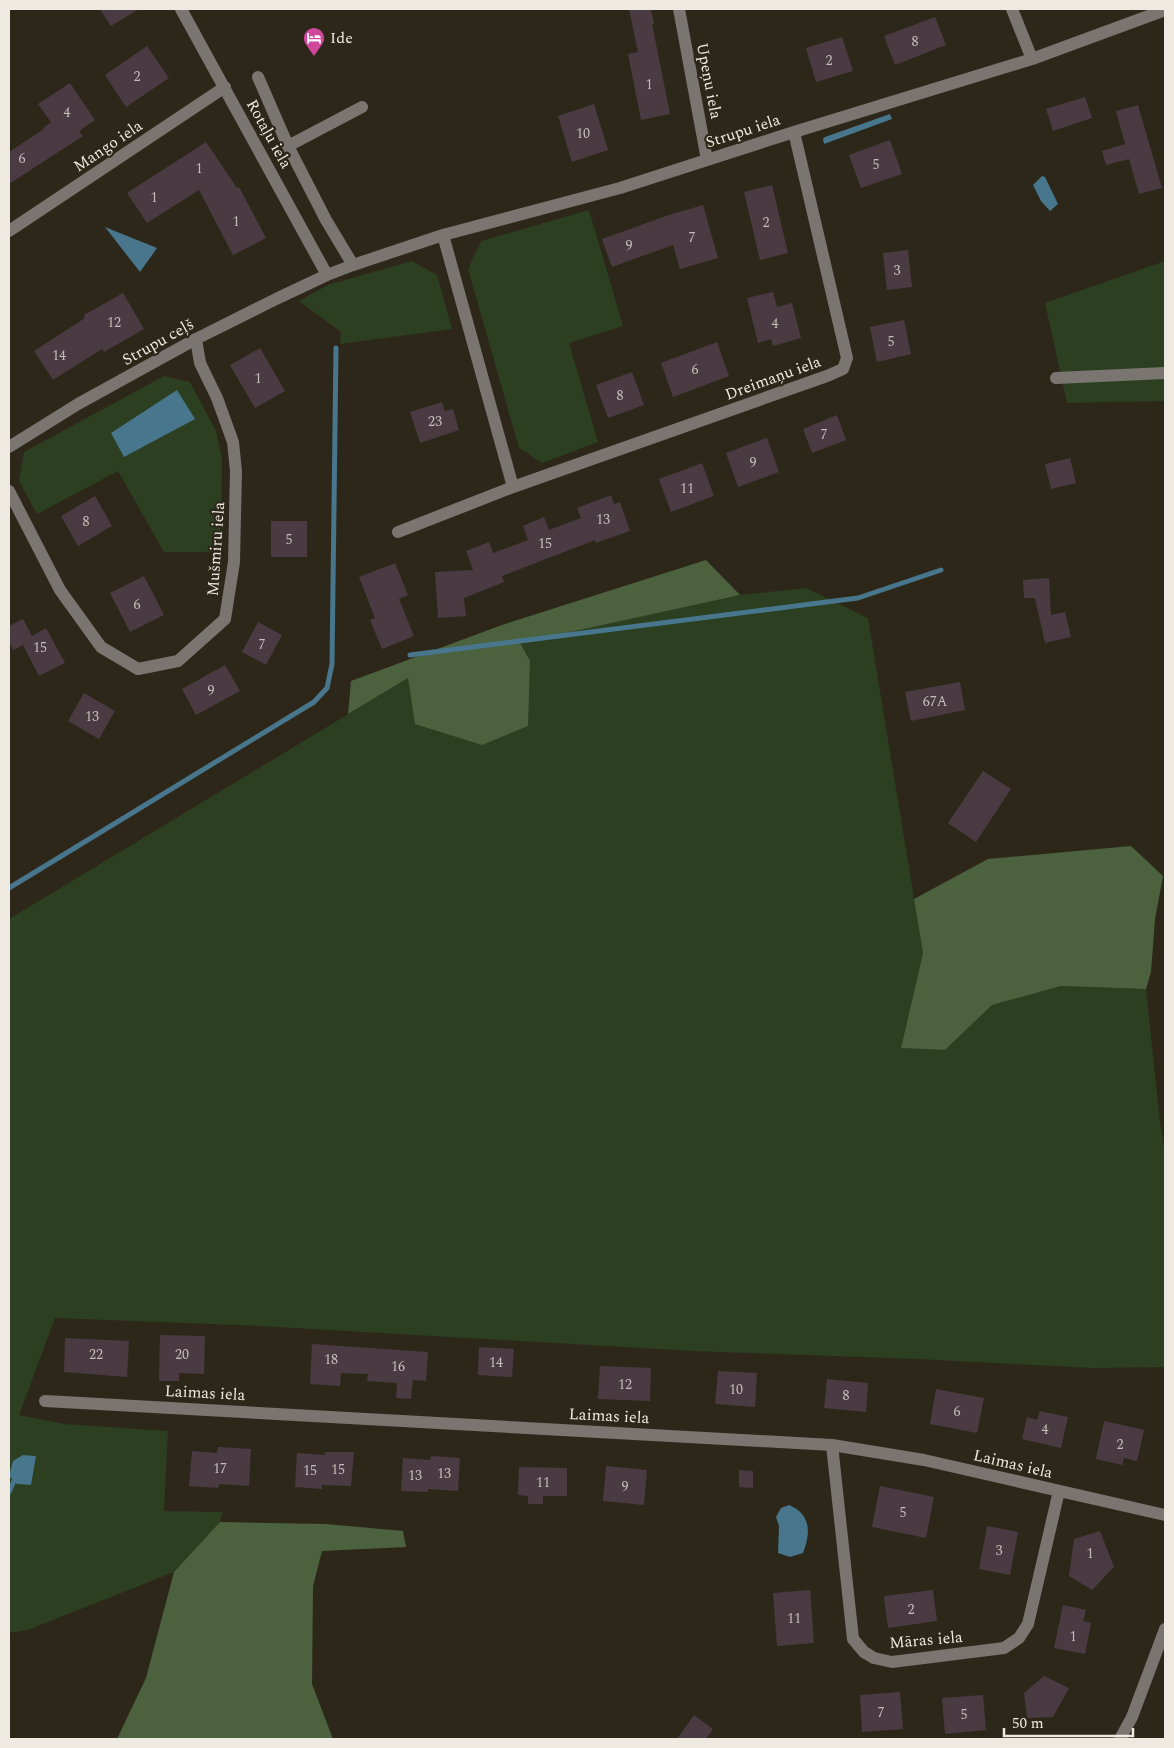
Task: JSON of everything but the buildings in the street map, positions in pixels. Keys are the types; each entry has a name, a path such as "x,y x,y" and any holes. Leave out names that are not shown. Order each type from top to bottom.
{"street":[{"name":"Rotaļu iela","path":"181,9 328,275"},
{"name":"Upeņu iela","path":"679,9 707,160"},
{"path":"1012,9 1032,59"},
{"name":"Strupu iela","path":"328,275 443,235 620,188 1032,59 1165,10"},
{"path":"258,77 288,146 326,220 353,265"},
{"name":"Mango iela","path":"9,231 225,87"},
{"path":"288,146 362,106"},
{"name":"Dreimaņu iela","path":"398,532 513,487 843,369 847,358 794,132"},
{"path":"443,235 513,487"},
{"name":"Strupu ceļš","path":"9,447 78,404 196,339 328,275"},
{"name":"Mušmiru iela","path":"9,491 60,590 101,647 138,669 178,661 225,619 234,562 236,470 233,442 217,398 200,362 196,339"},
{"path":"1056,378 1165,373"},
{"name":"Laimas iela","path":"45,1401 832,1445 924,1460 1165,1514"},
{"name":"Māras iela","path":"832,1445 853,1639 864,1652 874,1658 892,1662 1004,1648 1019,1638 1028,1624 1059,1491"},
{"path":"1120,1739 1132,1717 1165,1629"}],"green space":[{"path":"589,210 623,326 569,343 598,442 542,463 519,448 468,269 481,241"},
{"path":"412,261 437,275 452,329 340,344 341,332 299,301 328,285"},
{"path":"1165,261 1165,401 1067,403 1045,303"},
{"path":"164,376 190,382 216,431 222,458 221,552 164,552 118,471 37,514 19,481 24,452"},
{"path":"706,560 740,595 520,643 530,661 528,726 482,745 415,724 408,678 348,714 351,681 502,625"},
{"path":"806,588 868,618 923,953 901,1048 945,1050 992,1005 1061,986 1146,989 1165,1154 1165,1367 1093,1368 918,1359 693,1351 260,1326 55,1318 19,1415 64,1424 168,1431 164,1511 223,1512 220,1522 174,1572 28,1630 9,1633 9,919 408,678 519,643 740,595"},
{"path":"1131,846 1163,876 1155,919 1151,972 1146,989 1061,986 992,1005 945,1050 901,1048 923,953 914,899 988,859"},
{"path":"220,1522 326,1524 403,1531 406,1547 322,1551 313,1586 312,1684 333,1739 117,1739 146,1678 174,1572"}],"water":[{"path":"890,114 892,119 824,144 823,139 825,137"},
{"path":"1042,176 1045,177 1058,204 1050,211 1041,201 1033,185"},
{"path":"105,227 157,248 140,272"},
{"path":"177,390 195,419 124,457 111,433"},
{"path":"23,1455 36,1456 31,1485 17,1484 9,1476 13,1461"},
{"path":"789,1505 802,1513 808,1531 803,1553 790,1557 778,1553 779,1526 776,1517 781,1508"}],"waterway":[{"path":"9,888 314,702 327,688 332,664 336,348"},
{"path":"410,655 858,598 941,570"},
{"path":"9,1492 14,1481"}],"place":[{"name":"Ide","path":"314,57"}]}
